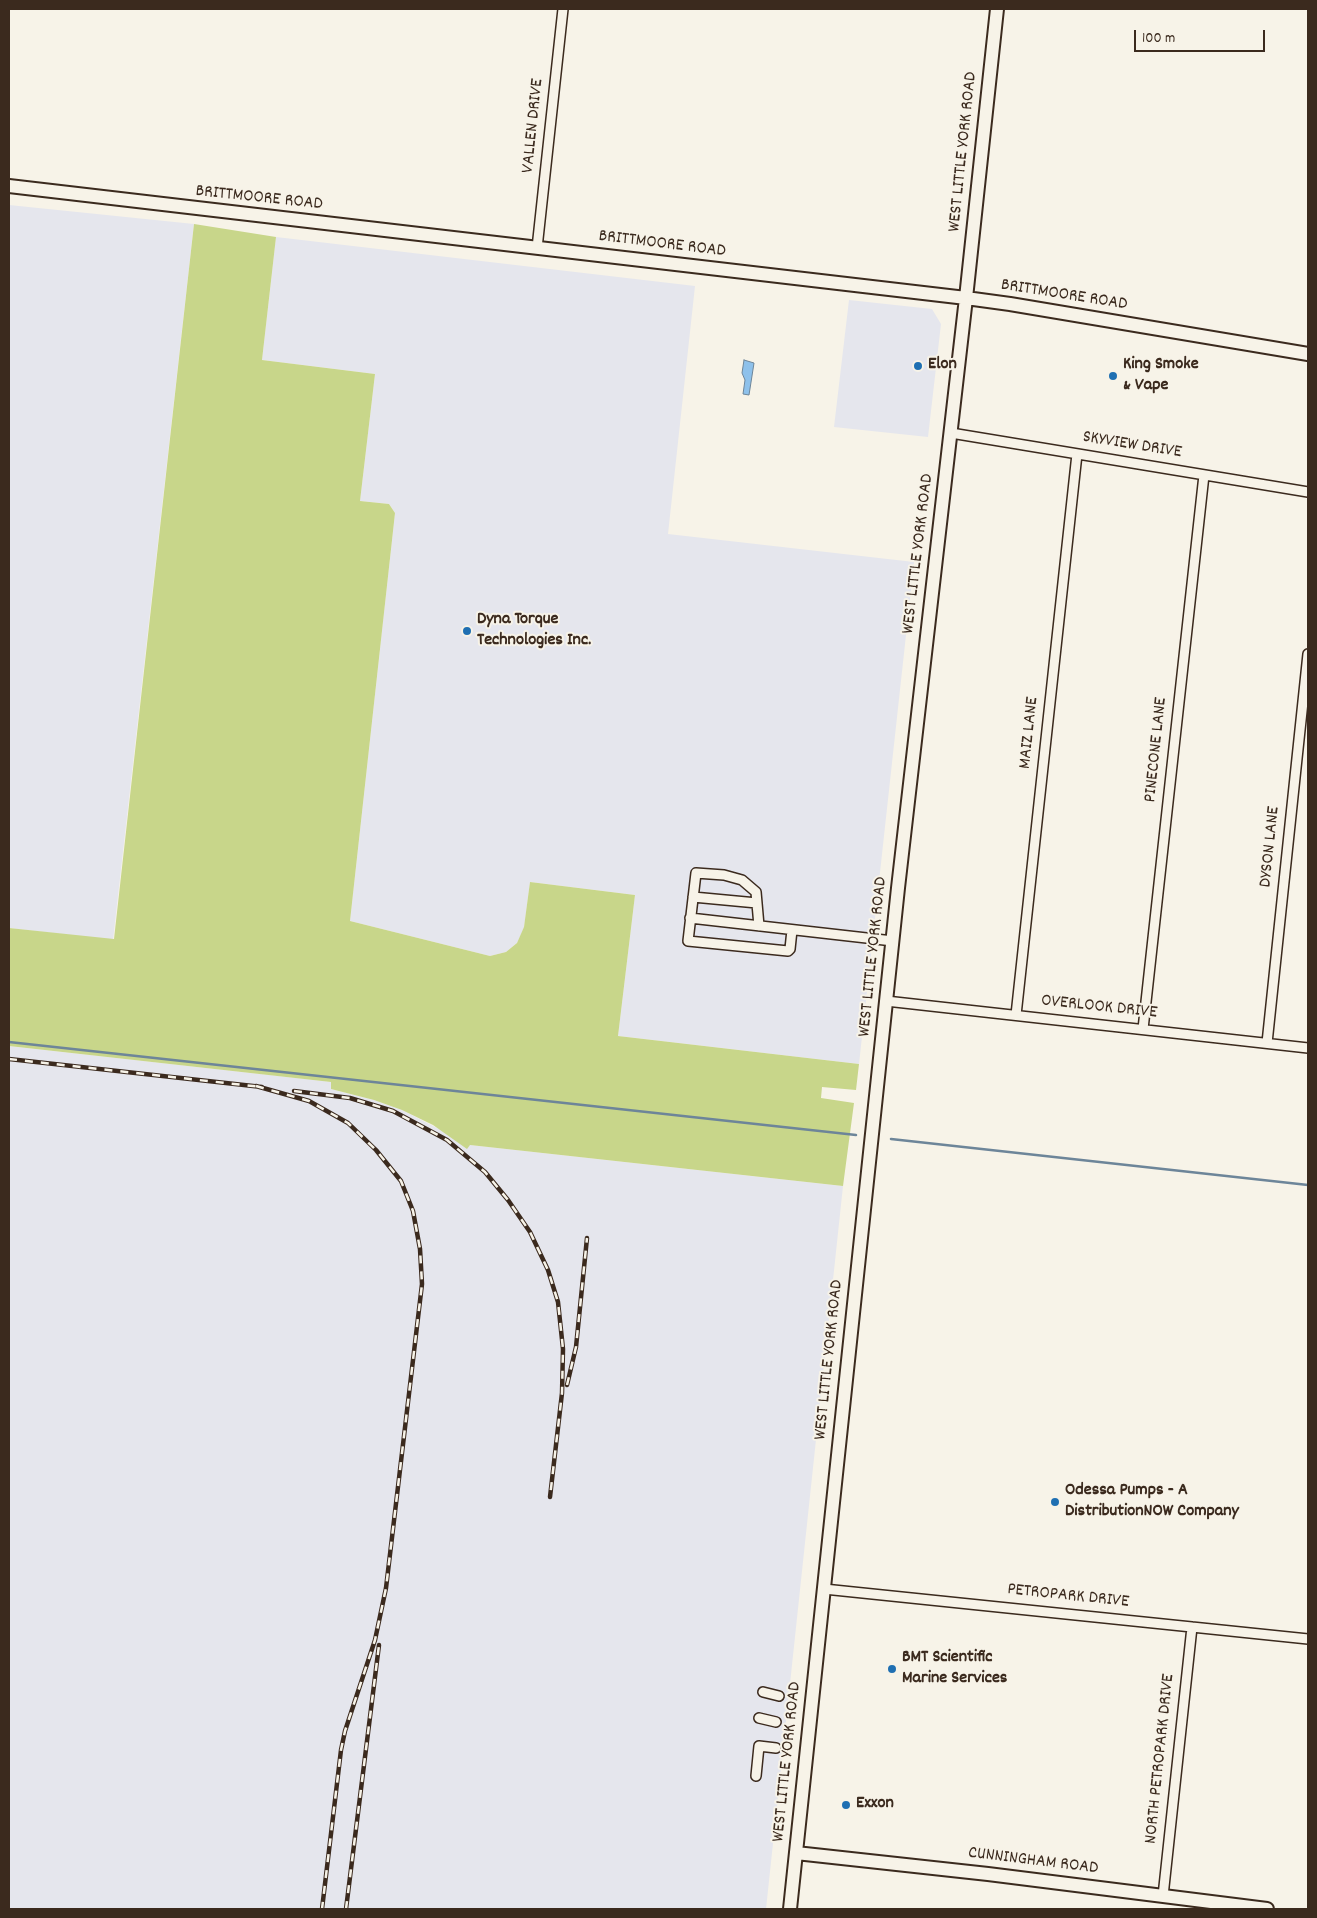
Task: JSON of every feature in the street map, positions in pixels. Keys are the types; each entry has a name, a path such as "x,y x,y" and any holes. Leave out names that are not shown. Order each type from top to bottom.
{"main road":[{"name":"WEST LITTLE YORK ROAD","path":"790,1909 886,1001 997,9"},
{"name":"BRITTMOORE ROAD","path":"9,186 966,298 1308,354"},
{"name":"CUNNINGHAM ROAD","path":"796,1853 1267,1909"}],"street":[{"name":"VALLEN DRIVE","path":"537,248 563,9"},
{"name":"SKYVIEW DRIVE","path":"950,433 1308,492"},
{"name":"MAIZ LANE","path":"1016,1015 1077,454"},
{"name":"PINECONE LANE","path":"1142,1029 1204,475"},
{"name":"DYSON LANE","path":"1267,1043 1308,654"},
{"path":"759,926 756,892 742,880 715,874 696,873 687,939 690,942 788,952 792,930"},
{"path":"693,897 757,903"},
{"path":"690,918 893,941"},
{"name":"OVERLOOK DRIVE","path":"886,1001 1308,1048"},
{"name":"PETROPARK DRIVE","path":"824,1589 1308,1639"},
{"name":"NORTH PETROPARK DRIVE","path":"1163,1896 1192,1627"},
{"path":"763,1692 779,1696"},
{"path":"759,1718 776,1722"},
{"path":"756,1776 759,1746 776,1748"}],"shaded area":[{"path":"9,205 194,224 113,940 9,928"},
{"path":"276,237 695,286 668,534 914,562 859,1064 618,1036 635,895 530,882 524,928 517,943 506,952 490,956 350,921 395,513 389,504 360,501 375,374 262,360"},
{"path":"849,300 932,309 941,324 928,437 834,427"},
{"path":"9,1046 332,1082 331,1089 374,1100 402,1110 470,1145 843,1186 766,1909 9,1909"}],"green space":[{"path":"194,224 276,237 262,360 375,374 360,501 389,504 395,513 350,921 490,956 506,952 517,943 524,927 530,882 635,895 618,1036 859,1064 856,1090 822,1087 821,1098 854,1103 843,1186 470,1145 467,1149 433,1125 402,1110 374,1100 331,1089 331,1082 9,1046 9,928 114,939"}],"water":[{"path":"744,360 754,363 749,395 743,394 745,380 742,373"}],"waterway":[{"path":"9,1042 856,1135"},
{"path":"891,1139 1308,1185"}],"railway":[{"path":"9,1059 262,1087"},
{"path":"256,1086 309,1101 348,1123 376,1150 401,1181 413,1211 420,1249 422,1284 386,1588 375,1640 345,1731 341,1750 322,1909"},
{"path":"294,1091 350,1098 393,1111 447,1140 485,1172 508,1200 530,1232 548,1270 558,1302 563,1349 562,1393 550,1497"},
{"path":"567,1385 576,1347 587,1238"},
{"path":"346,1909 379,1645"}],"place":[{"name":"Elon","path":"918,366"},
{"name":"King Smoke & Vape","path":"1113,376"},
{"name":"Dyna Torque Technologies Inc.","path":"467,631"},
{"name":"Odessa Pumps - A DistributionNOW Company","path":"1055,1502"},
{"name":"BMT Scientific Marine Services","path":"892,1669"},
{"name":"Exxon","path":"846,1805"}]}
